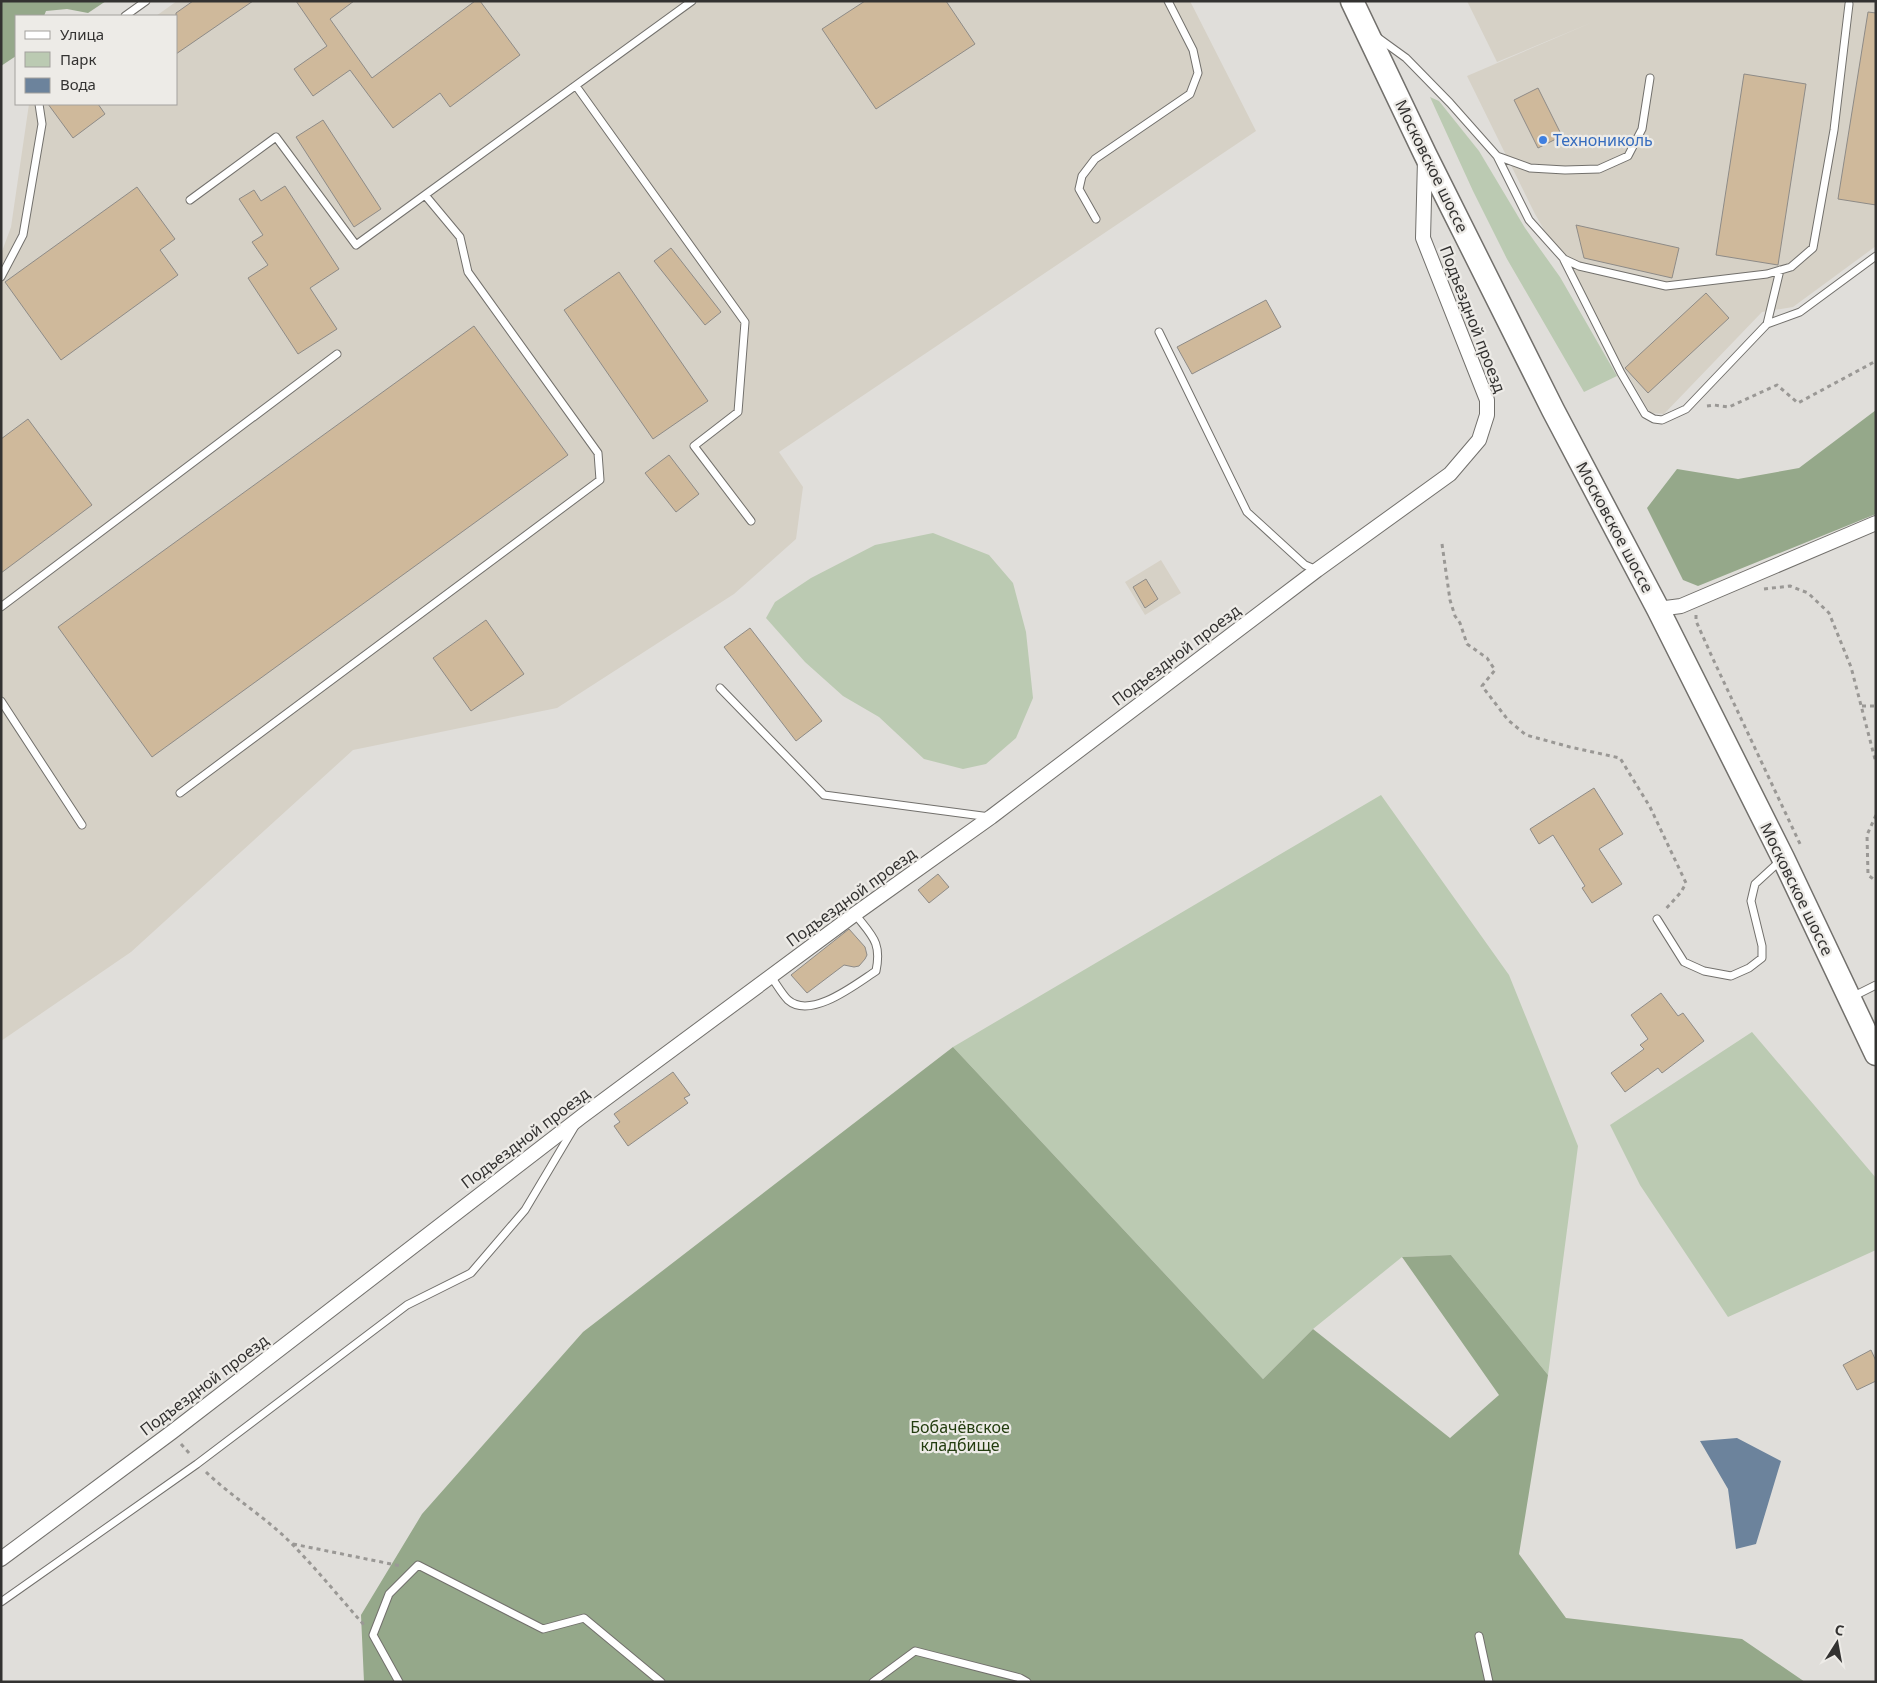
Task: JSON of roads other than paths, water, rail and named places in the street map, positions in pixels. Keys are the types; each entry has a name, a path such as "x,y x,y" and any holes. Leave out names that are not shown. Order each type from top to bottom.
{"main road":[{"name":"Московское шоссе","path":"1352,1 1553,410 1658,609 1792,852 1849,998 1876,1054"}],"street":[{"name":"Подъездной проезд","path":"1,1559 172,1432 581,1117 772,978 855,914 991,817 1317,570 1450,474 1479,440 1487,415 1487,400 1423,238 1426,154"},
{"path":"1658,609 1681,606 1876,522"}],"lane":[{"path":"126,15 146,1"},
{"path":"190,200 276,137 356,246 692,1"},
{"path":"1096,219 1079,188 1082,176 1095,159 1190,94 1198,73 1193,50 1168,1"},
{"path":"1564,259 1579,266 1666,286 1767,274 1791,267 1813,248 1834,130 1849,4"},
{"path":"1365,27 1406,58 1450,103 1497,156 1529,220 1564,259 1621,373 1645,414 1654,420 1662,420 1686,409 1768,324 1800,312 1876,256"},
{"path":"1497,156 1530,168 1565,170 1599,169 1628,156 1642,129 1650,78"},
{"path":"576,86 745,322 738,412 694,446 751,521"},
{"path":"1,277 23,235 42,124 39,105"},
{"path":"180,793 600,480 598,453 468,272 460,237 425,195"},
{"path":"1768,324 1780,270"},
{"path":"1159,332 1247,512 1305,565 1317,570"},
{"path":"1,607 337,354"},
{"path":"720,688 824,795 991,817"},
{"path":"1,701 82,825"},
{"path":"1657,919 1684,962 1704,971 1731,976 1749,968 1762,958 1762,946 1751,901 1755,884 1792,852"},
{"path":"772,978 789,1000 805,1007 823,1003 876,971 878,960 876,941 855,914"},
{"path":"1849,998 1876,985"},
{"path":"1,1602 198,1464 407,1305 471,1273 525,1210 581,1117"},
{"path":"399,1682 373,1635 389,1594 418,1565 543,1629 584,1618 661,1682"},
{"path":"1479,1636 1489,1682"},
{"path":"873,1682 915,1650 1020,1678 1027,1682"}],"water":[{"path":"1737,1438 1781,1461 1756,1544 1736,1549 1728,1489 1700,1441"}],"place":[{"name":"Технониколь","path":"1543,140"}],"park label":[{"name":"Бобачёвское кладбище","path":"960,1436"}]}
